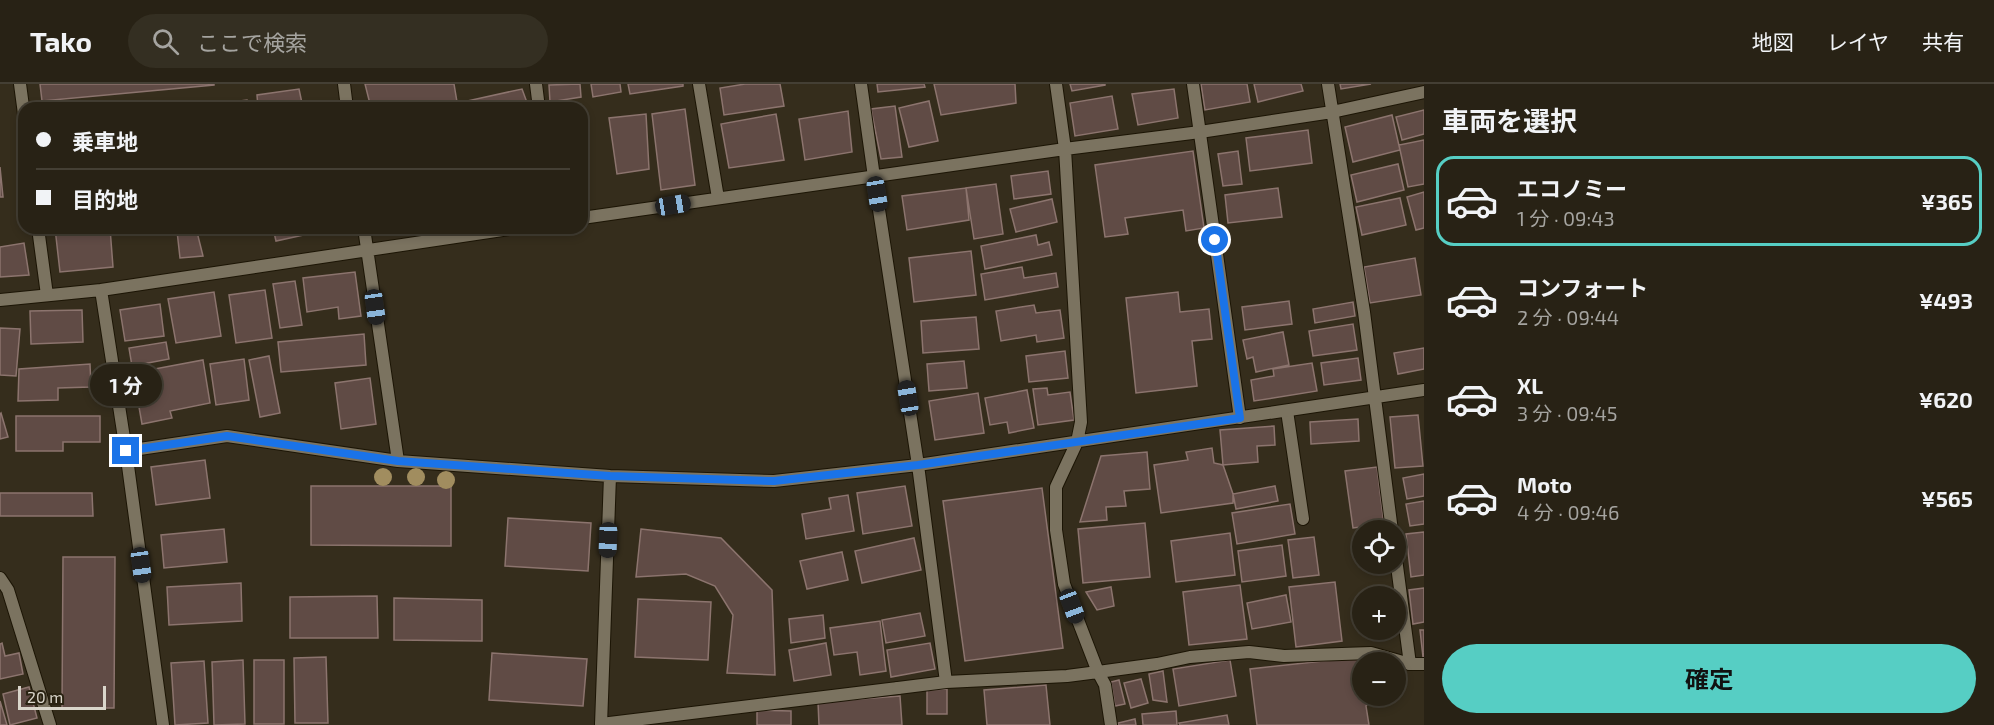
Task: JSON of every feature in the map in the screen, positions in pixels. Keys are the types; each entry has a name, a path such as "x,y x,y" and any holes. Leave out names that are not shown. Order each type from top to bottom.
{"street":[{"path":"20,84 22,102"},
{"path":"344,84 346,102"},
{"path":"536,84 538,102"},
{"path":"699,84 718,198"},
{"path":"861,84 918,465 946,682"},
{"path":"1056,84 1065,149 1081,422 1077,442 1056,487 1056,530 1064,584 1105,685 1112,725"},
{"path":"1193,84 1240,418"},
{"path":"1328,84 1364,312 1391,520"},
{"path":"588,217 1200,132 1332,112 1424,92"},
{"path":"40,234 47,295"},
{"path":"365,234 398,461"},
{"path":"0,300 101,290 477,234"},
{"path":"101,290 126,451 163,725"},
{"path":"126,451 227,436 398,461 610,476 774,481 918,465 1424,390"},
{"path":"1287,411 1303,519"},
{"path":"610,476 601,724 946,682 1067,676 1157,664 1190,657 1249,652 1284,656 1371,653 1410,664 1424,664"},
{"path":"1398,574 1410,664"},
{"path":"0,578 11,600 50,725"}],"building":[{"path":"40,84 214,84 214,85 42,101"},
{"path":"365,84 454,84 457,102 370,102"},
{"path":"580,84 581,97 550,102 549,85"},
{"path":"591,84 620,84 621,92 593,97"},
{"path":"628,84 683,84 683,86 630,94"},
{"path":"745,84 780,84 784,106 724,115 720,88"},
{"path":"877,84 924,84 925,87 878,92"},
{"path":"934,84 1015,84 1016,103 941,115"},
{"path":"1070,84 1105,84 1105,85 1072,91"},
{"path":"1201,84 1247,84 1250,102 1205,110"},
{"path":"1254,84 1301,84 1303,91 1258,102"},
{"path":"1340,84 1371,84 1341,89"},
{"path":"299,89 302,102 258,102 257,95"},
{"path":"522,89 527,102 467,102"},
{"path":"1174,89 1178,118 1138,125 1132,94"},
{"path":"1112,96 1118,129 1075,136 1070,103"},
{"path":"929,101 938,141 909,147 899,108"},
{"path":"895,106 902,157 881,159 871,109"},
{"path":"685,109 695,185 661,190 652,114"},
{"path":"1424,110 1424,134 1402,140 1396,117"},
{"path":"848,111 852,152 805,160 799,119"},
{"path":"646,114 649,169 617,174 609,118"},
{"path":"776,114 784,160 729,168 721,124"},
{"path":"1392,115 1400,150 1353,162 1345,127"},
{"path":"1308,130 1312,163 1250,171 1246,138"},
{"path":"1424,140 1424,184 1408,187 1399,145"},
{"path":"1193,151 1204,228 1186,231 1183,210 1125,218 1128,234 1105,237 1095,165"},
{"path":"1238,151 1242,184 1223,186 1218,154"},
{"path":"1398,164 1404,190 1357,202 1351,175"},
{"path":"0,167 3,197 0,197"},
{"path":"1048,171 1051,194 1014,199 1011,176"},
{"path":"996,184 1003,234 974,239 966,188"},
{"path":"966,188 969,220 907,230 902,196"},
{"path":"1278,188 1282,217 1228,223 1225,195"},
{"path":"1424,192 1424,228 1416,230 1407,197"},
{"path":"1400,198 1406,225 1362,235 1356,207"},
{"path":"1052,199 1057,222 1016,232 1010,209"},
{"path":"56,234 110,234 113,267 60,272"},
{"path":"177,234 198,234 203,256 180,258"},
{"path":"274,234 304,234 304,235 276,241"},
{"path":"1036,235 1038,245 1049,242 1052,255 985,269 981,246"},
{"path":"24,243 29,275 0,277 0,247"},
{"path":"971,251 976,295 914,302 909,258"},
{"path":"1415,258 1421,295 1370,303 1364,267"},
{"path":"1022,267 1024,278 1056,273 1058,287 985,300 981,274"},
{"path":"355,272 361,316 339,319 338,307 307,312 303,278"},
{"path":"295,281 302,325 280,328 273,284"},
{"path":"265,290 272,338 236,343 229,295"},
{"path":"214,292 221,336 176,343 168,299"},
{"path":"1178,292 1180,312 1209,309 1212,339 1192,341 1197,386 1136,393 1126,298"},
{"path":"1289,301 1292,324 1245,330 1242,307"},
{"path":"1353,302 1355,316 1315,323 1313,309"},
{"path":"160,304 164,336 125,341 120,310"},
{"path":"1034,305 1036,313 1060,310 1064,338 1037,342 1036,335 1001,341 996,311"},
{"path":"82,310 83,342 31,344 30,311"},
{"path":"976,317 979,349 923,353 921,321"},
{"path":"1353,324 1357,350 1313,356 1309,331"},
{"path":"0,328 20,329 16,376 0,375"},
{"path":"1283,332 1289,365 1256,372 1253,357 1247,359 1243,340"},
{"path":"364,334 366,365 281,372 278,342"},
{"path":"166,342 169,359 132,366 129,348"},
{"path":"1424,348 1424,369 1398,374 1394,353"},
{"path":"1065,351 1068,378 1029,382 1026,356"},
{"path":"269,356 280,413 260,417 249,360"},
{"path":"1358,358 1361,380 1324,385 1321,363"},
{"path":"244,359 249,400 216,405 210,364"},
{"path":"203,360 210,403 170,411 172,418 142,424 133,373"},
{"path":"964,361 967,388 929,391 927,364"},
{"path":"1312,363 1317,391 1254,401 1251,380 1274,376 1273,369"},
{"path":"90,364 91,387 58,388 58,400 18,401 19,369"},
{"path":"370,378 376,424 341,429 335,383"},
{"path":"1047,388 1048,395 1070,392 1074,420 1038,425 1033,389"},
{"path":"1027,390 1034,428 1009,433 1007,422 990,425 985,398"},
{"path":"978,393 984,433 935,440 929,401"},
{"path":"0,414 8,437 0,439"},
{"path":"1418,415 1423,466 1395,468 1390,417"},
{"path":"16,416 100,416 100,442 63,442 63,451 16,451"},
{"path":"1358,419 1359,441 1311,444 1310,422"},
{"path":"1274,426 1275,445 1257,446 1258,462 1223,465 1220,430"},
{"path":"1212,448 1214,463 1223,465 1233,494 1233,503 1161,513 1154,465 1188,460 1186,452"},
{"path":"1147,452 1150,489 1124,491 1126,506 1106,507 1107,520 1080,522 1101,456"},
{"path":"205,460 210,498 156,505 151,467"},
{"path":"1377,467 1384,520 1352,521 1345,471"},
{"path":"1424,474 1424,496 1407,499 1403,478"},
{"path":"311,486 451,486 451,546 311,545"},
{"path":"905,486 912,526 863,534 857,493"},
{"path":"1275,486 1278,501 1236,509 1233,494"},
{"path":"1042,488 1063,648 965,661 943,501"},
{"path":"0,493 92,493 93,516 0,516"},
{"path":"848,495 854,531 806,539 802,514 831,509 829,498"},
{"path":"1424,501 1424,524 1410,526 1406,504"},
{"path":"1290,504 1295,534 1237,544 1232,513"},
{"path":"508,518 591,523 588,571 505,566"},
{"path":"1145,523 1150,577 1083,583 1078,529"},
{"path":"224,529 227,562 164,568 161,535"},
{"path":"641,529 721,538 772,590 775,675 727,673 733,615 715,586 686,574 636,577"},
{"path":"1424,532 1424,575 1411,577 1406,534"},
{"path":"1230,533 1235,575 1176,582 1171,541"},
{"path":"1314,537 1319,575 1293,578 1288,540"},
{"path":"914,538 921,570 862,583 855,551"},
{"path":"1282,545 1286,576 1242,582 1238,551"},
{"path":"842,552 848,580 807,589 800,561"},
{"path":"63,557 115,557 114,708 62,708"},
{"path":"1335,582 1342,641 1296,647 1289,587"},
{"path":"241,583 242,621 169,625 167,587"},
{"path":"1240,585 1247,639 1189,645 1183,592"},
{"path":"1111,587 1114,606 1097,610 1086,592"},
{"path":"1424,588 1424,622 1413,624 1409,590"},
{"path":"1286,595 1291,622 1252,629 1247,603"},
{"path":"377,596 378,638 290,638 290,597"},
{"path":"394,598 482,600 482,641 394,640"},
{"path":"638,599 711,602 708,660 635,657"},
{"path":"920,613 925,636 886,643 882,620"},
{"path":"823,615 825,638 791,643 789,619"},
{"path":"880,621 886,671 860,675 857,652 834,655 830,628"},
{"path":"1420,630 1424,630 1424,657 1423,657"},
{"path":"2,643 5,656 19,653 23,674 0,679 0,644"},
{"path":"826,643 831,675 794,681 789,650"},
{"path":"930,643 935,669 891,677 887,650"},
{"path":"492,653 587,659 583,706 489,700"},
{"path":"326,657 328,723 295,723 294,658"},
{"path":"1352,658 1352,706 1366,706 1369,725 1257,725 1250,669"},
{"path":"243,660 245,724 214,725 212,662"},
{"path":"254,660 284,660 284,724 254,724"},
{"path":"1230,660 1236,696 1179,706 1173,669"},
{"path":"204,661 208,723 175,725 171,663"},
{"path":"1163,671 1167,702 1153,700 1149,674"},
{"path":"1141,679 1148,703 1131,708 1124,683"},
{"path":"1119,680 1125,704 1115,706 1111,682"},
{"path":"1046,685 1050,725 987,725 984,690"},
{"path":"29,687 37,718 10,725 3,694"},
{"path":"947,689 947,714 927,714 927,690"},
{"path":"900,696 902,725 819,725 818,702"},
{"path":"0,701 7,725 0,725"},
{"path":"757,710 791,711 791,725 757,725"},
{"path":"1176,711 1177,725 1143,725 1142,714"},
{"path":"1227,715 1229,725 1180,725 1179,723"},
{"path":"1135,719 1136,725 1118,725 1118,723"}],"route":[{"path":"126,451 227,436 398,461 610,476 774,481 918,465 1240,418 1215,240"}]}
